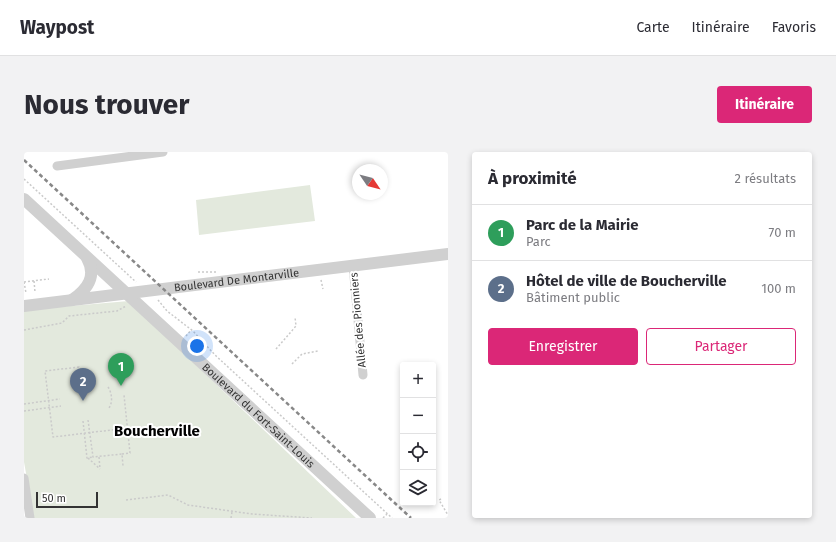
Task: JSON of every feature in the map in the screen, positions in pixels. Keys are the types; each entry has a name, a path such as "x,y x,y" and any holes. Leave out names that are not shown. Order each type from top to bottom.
{"street":[{"path":"57,166 163,152"},
{"name":"Boulevard du Fort-Saint-Louis","path":"24,199 370,518"},
{"path":"71,300 83,292 91,280 91,268 84,253"},
{"name":"Boulevard De Montarville","path":"24,306 448,254"},
{"name":"Allée des Pionniers","path":"353,265 363,375"},
{"path":"24,478 30,518"}],"path":[{"path":"24,179 135,282"},
{"path":"320,276 323,289"},
{"path":"28,277 29,281"},
{"path":"26,293 24,282 50,279"},
{"path":"34,281 35,292"},
{"name":"Boulevard du Fort-Saint-Louis","path":"159,301 167,310 193,331 215,355 392,518"},
{"path":"24,330 62,323 69,316 117,311 126,306"},
{"path":"276,349 296,326 295,317"},
{"path":"292,364 302,354 318,351"},
{"path":"80,379 79,367 45,371 53,437 128,428"},
{"path":"108,387 110,390 112,404 109,408"},
{"path":"87,458 130,453 124,395"},
{"path":"24,404 60,399"},
{"path":"24,411 61,406"},
{"path":"88,420 93,457"},
{"path":"83,421 87,458 100,469 99,456"},
{"path":"122,454 123,466"},
{"path":"126,500 168,495 188,506 312,518"},
{"path":"440,499 439,500 448,514"},
{"path":"231,518 232,511"},
{"path":"383,518 387,514"}],"shaded area":[{"path":"310,185 315,221 199,235 196,200"},
{"path":"129,301 356,518 34,518 24,462 24,310"}],"railway":[{"path":"24,160 411,518"}],"place":[{"name":"Parc de la Mairie","path":"121,386"},
{"name":"Hôtel de ville de Boucherville","path":"83,401"}],"district":[{"name":"Boucherville","path":"157,431"}]}
